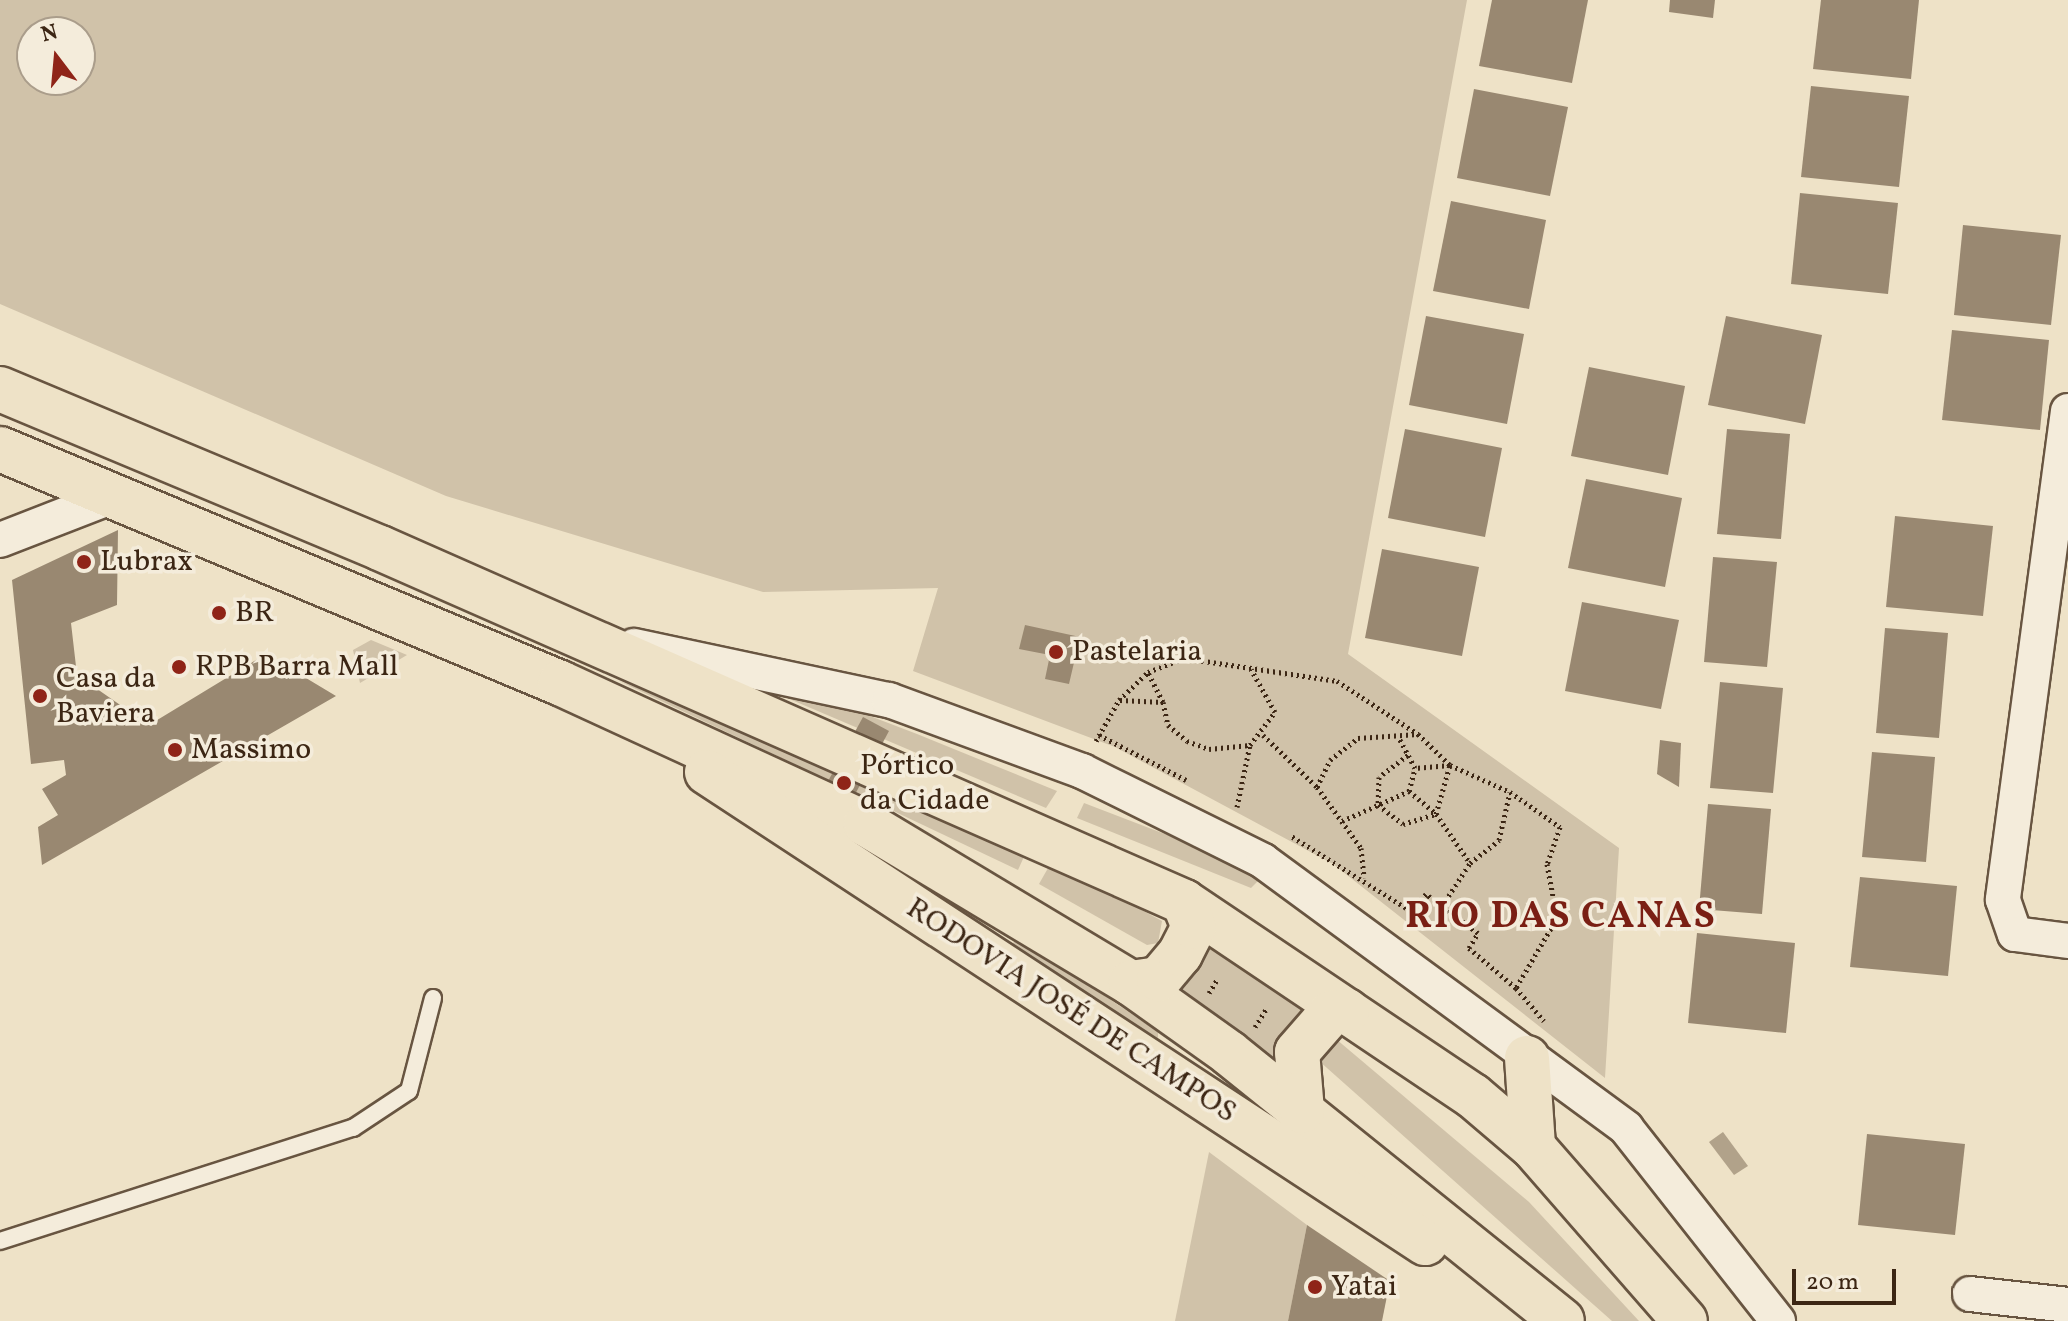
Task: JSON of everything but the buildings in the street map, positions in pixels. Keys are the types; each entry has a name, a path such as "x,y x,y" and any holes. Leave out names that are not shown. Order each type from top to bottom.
{"main road":[{"path":"0,389 575,633 1184,902 1347,1011 1533,1147 1685,1321"},
{"path":"0,449 598,700"},
{"name":"RODOVIA JOSÉ DE CAMPOS","path":"598,700 866,824 1131,983 1302,1111 1562,1321"},
{"name":"RODOVIA JOSÉ DE CAMPOS","path":"598,700 1544,1321"},
{"path":"1131,983 1159,979 1180,954 1194,927 1184,902"},
{"path":"1302,1111 1297,1052 1331,1013 1347,1011"},
{"path":"1527,1058 1533,1147"}],"street":[{"path":"2068,411 2003,900 2008,927 2068,941"},
{"path":"0,540 111,497"},
{"path":"575,633 889,700 1082,771 1263,861 1626,1128 1778,1321"},
{"path":"1970,1294 2068,1305"}],"lane":[{"path":"0,1241 353,1128 409,1091 433,998"}],"path":[{"path":"1095,742 1119,700 1148,672 1184,658 1337,681 1418,734 1450,765 1510,792 1560,827 1547,864 1557,918 1516,988 1469,948 1478,933 1426,894 1411,911 1364,878 1279,829"},
{"path":"1148,672 1163,702 1168,725 1187,741 1209,749 1250,745 1263,735 1275,712 1251,669"},
{"path":"1119,700 1163,702"},
{"path":"1317,787 1330,760 1358,738 1399,738 1418,734"},
{"path":"1099,735 1195,785"},
{"path":"1263,735 1317,787 1342,821 1361,848 1364,878"},
{"path":"1399,738 1415,768 1409,791"},
{"path":"1237,807 1250,745"},
{"path":"1378,805 1379,777 1408,755"},
{"path":"1415,768 1450,765"},
{"path":"1436,814 1450,765"},
{"path":"1342,821 1409,791"},
{"path":"1409,791 1436,814 1470,863"},
{"path":"1442,906 1470,863 1499,840 1510,792"},
{"path":"1223,800 1251,814"},
{"path":"1378,805 1403,824 1436,814"}],"shaded area":[{"path":"0,0 1467,0 1348,654 1619,848 1605,1078 1333,864 1115,747 913,671 938,588 763,592 446,496 0,304"},
{"path":"371,640 407,655 360,683 353,650"},
{"path":"619,681 819,754 1027,850 1018,870"},
{"path":"781,682 1057,791 1046,808 773,692"},
{"path":"1084,803 1256,869 1259,880 1251,888 1077,818"},
{"path":"1052,861 1162,921 1158,943 1147,945 1039,884"},
{"path":"1194,927 1331,1013 1302,1111 1153,981"},
{"path":"1017,936 1158,1032 1158,1038 1009,951"},
{"path":"1336,1039 1529,1202 1639,1321 1612,1321 1318,1060"},
{"path":"1723,1132 1748,1166 1734,1175 1709,1142"},
{"path":"1209,1152 1307,1225 1288,1321 1175,1321"}],"place":[{"name":"Lubrax","path":"84,562"},
{"name":"BR","path":"219,613"},
{"name":"Pastelaria","path":"1056,652"},
{"name":"RPB Barra Mall","path":"179,667"},
{"name":"Casa da Baviera","path":"40,696"},
{"name":"Massimo","path":"175,750"},
{"name":"Pórtico da Cidade","path":"844,783"},
{"name":"Yatai","path":"1315,1287"}],"district":[{"name":"RIO DAS CANAS","path":"1561,918"}]}
